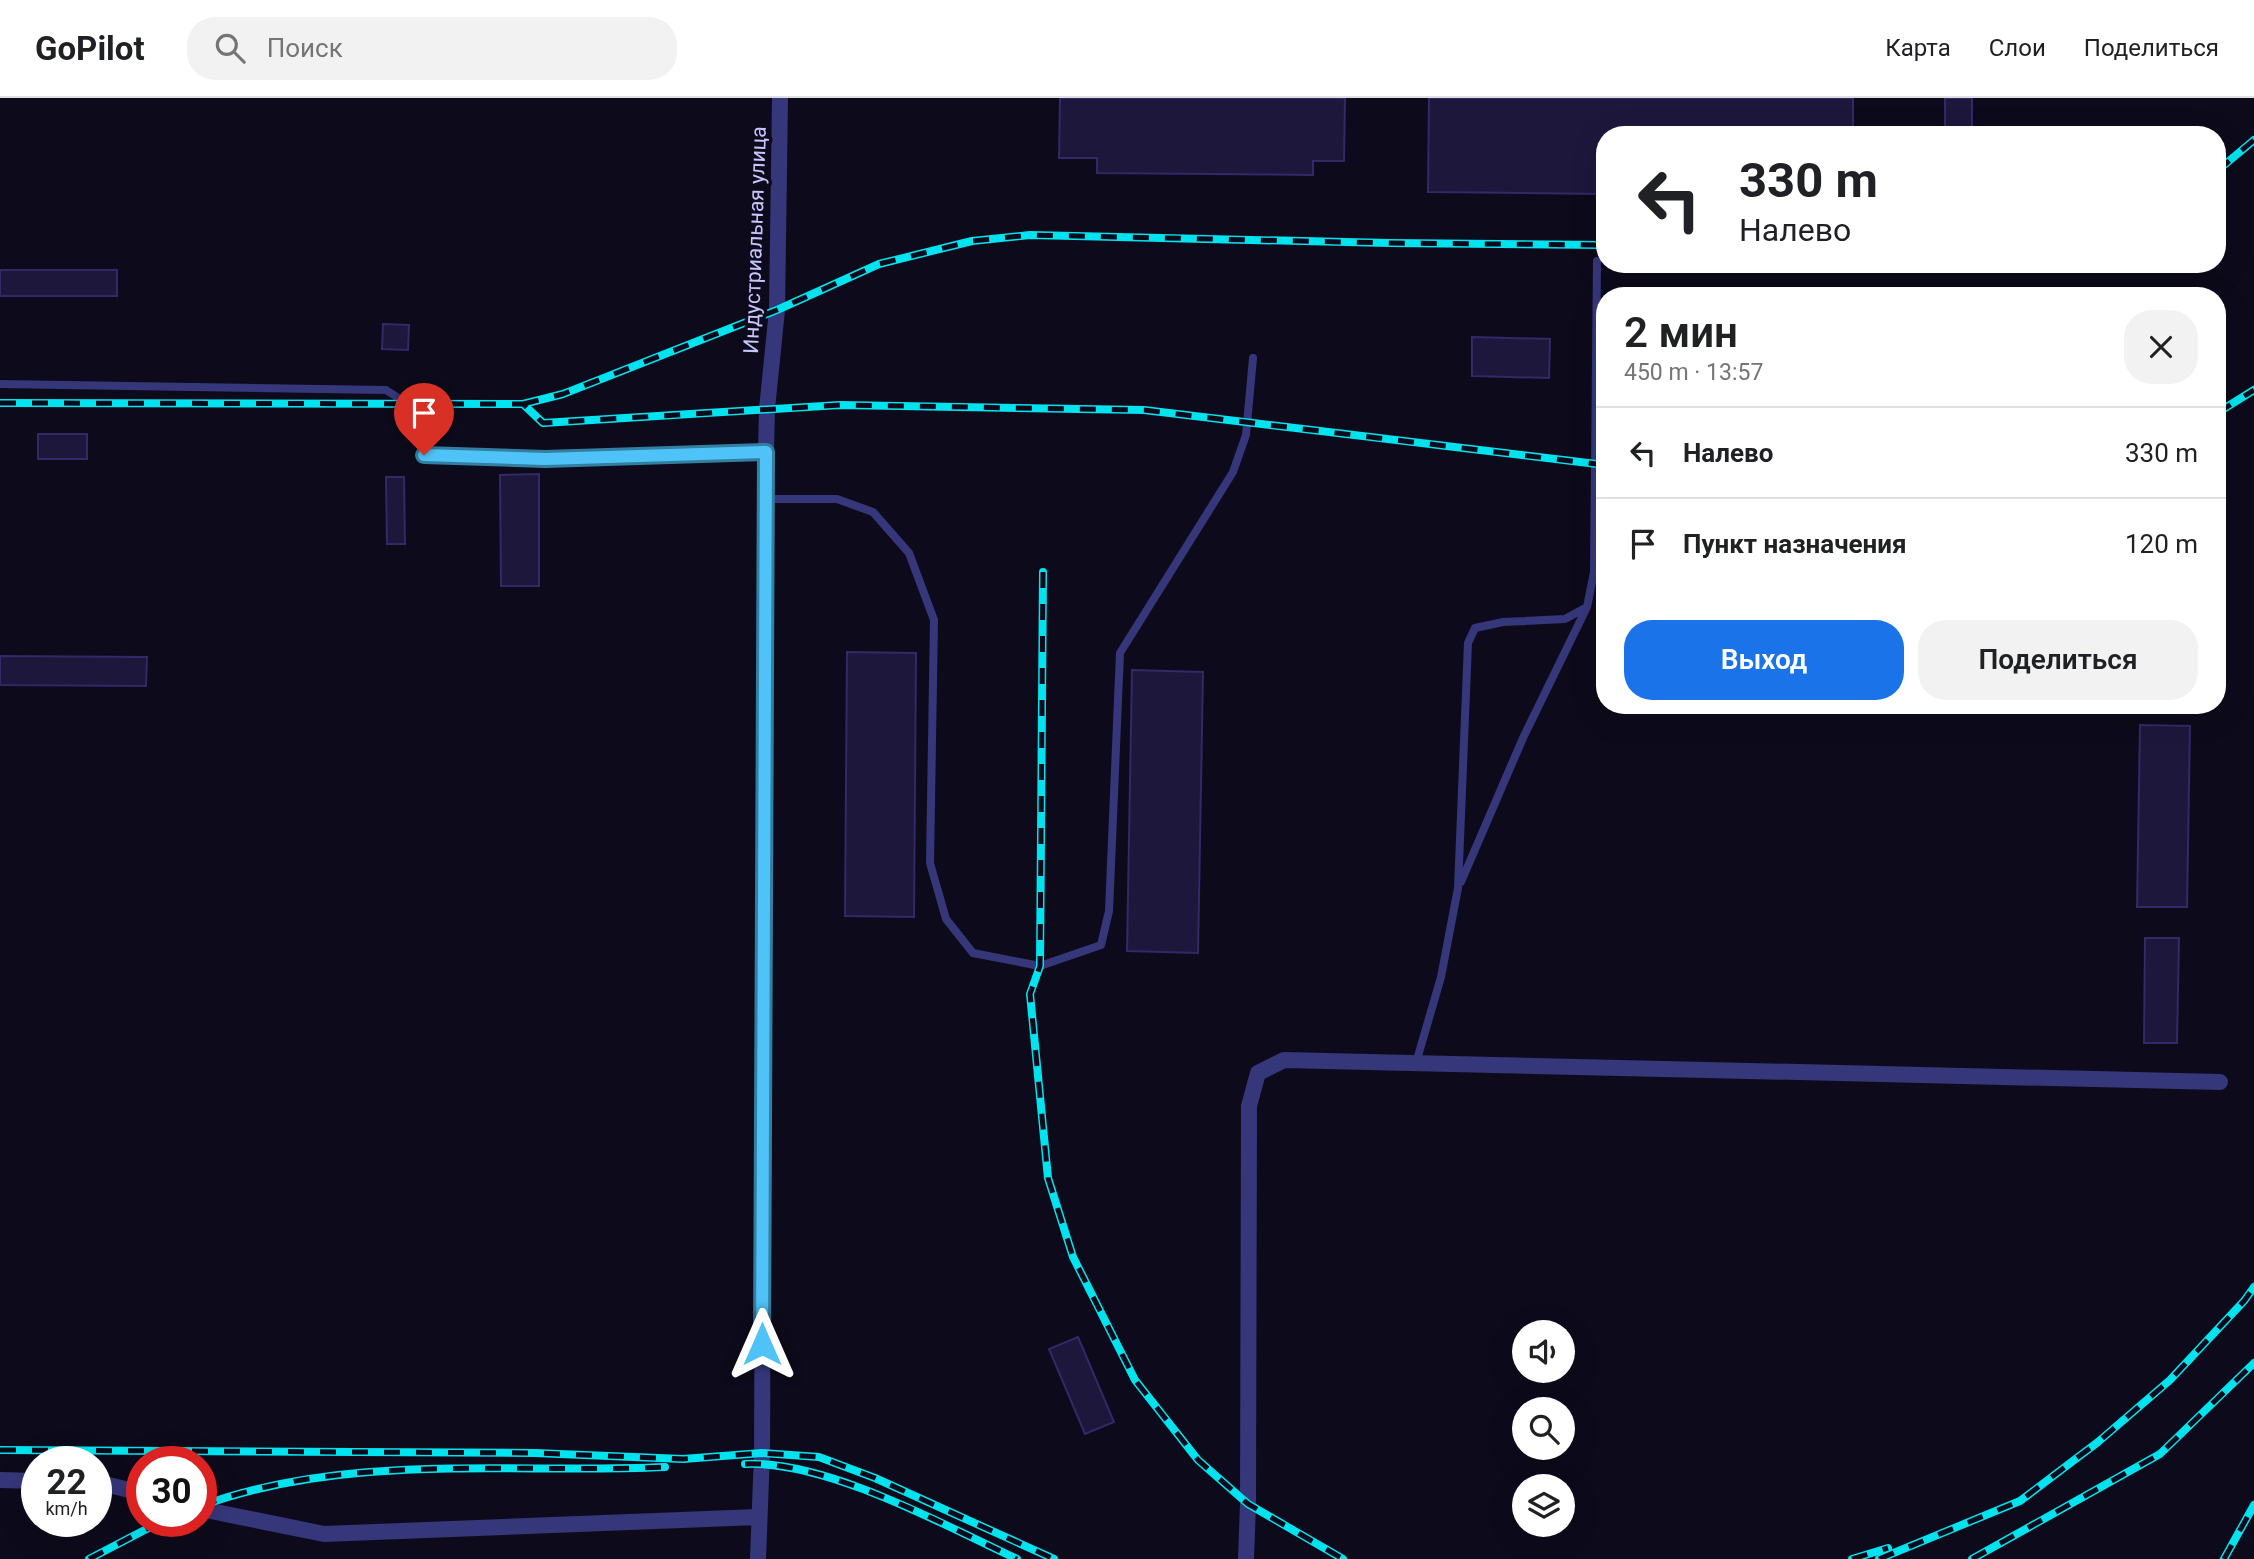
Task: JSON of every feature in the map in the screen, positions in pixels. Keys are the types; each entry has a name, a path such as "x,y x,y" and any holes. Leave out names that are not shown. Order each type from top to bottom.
{"street":[{"name":"Индустриальная улица","path":"758,1559 762,1453 765,499 767,409 777,310 780,98"},
{"path":"1246,1559 1249,1106 1258,1073 1284,1060 2220,1082"},
{"path":"0,1480 21,1481"},
{"path":"217,1513 324,1534 758,1517"}],"lane":[{"path":"765,499 837,499 873,512 909,554 934,620 930,863 946,919 973,953 1040,966 1061,961 1101,946 1109,911 1120,653 1233,472 1247,435 1253,358"},
{"path":"1458,888 1523,738 1587,607 1594,572 1596,365"},
{"path":"0,384 386,390 408,404 424,455 545,459 766,452"},
{"path":"1416,1063 1441,977 1458,888 1468,643 1475,628 1503,622 1565,620 1587,607"}],"building":[{"path":"1060,98 1345,98 1344,161 1313,161 1313,175 1097,173 1097,158 1059,158"},
{"path":"1429,98 1853,98 1853,126 1596,126 1596,194 1428,192"},
{"path":"1945,98 1972,98 1972,126 1945,126"},
{"path":"0,270 117,270 117,296 0,296"},
{"path":"383,324 409,325 408,350 382,349"},
{"path":"1472,337 1550,339 1549,378 1472,376"},
{"path":"38,434 87,434 87,459 38,459"},
{"path":"539,474 539,586 501,586 500,475"},
{"path":"386,477 404,477 405,544 387,544"},
{"path":"847,652 916,653 914,917 845,916"},
{"path":"0,656 147,657 146,686 0,685"},
{"path":"1132,670 1203,672 1198,953 1127,951"},
{"path":"2140,725 2190,726 2187,907 2137,907"},
{"path":"2145,938 2179,938 2177,1043 2144,1043"},
{"path":"1078,1337 1114,1422 1085,1434 1049,1349"}],"railway":[{"path":"2226,163 2254,140"},
{"path":"523,404 563,394 777,310 879,264 972,241 1030,235 1596,245"},
{"path":"2226,407 2254,390"},
{"path":"0,403 523,404 543,423 840,405 1144,410 1596,464"},
{"path":"1043,572 1040,966 1030,994 1048,1178 1073,1257 1135,1380 1198,1460 1248,1504 1343,1559"},
{"path":"1879,1559 2020,1501 2098,1442 2170,1380 2254,1287"},
{"path":"1972,1559 2160,1454 2254,1363"},
{"path":"0,1450 535,1453 683,1459 762,1453 819,1457 875,1478 1054,1559"},
{"path":"745,1464 811,1472 847,1483 920,1513 1017,1559"},
{"path":"217,1501 257,1489 314,1478 372,1472 665,1467"},
{"path":"2224,1559 2254,1505"},
{"path":"89,1559 131,1537"},
{"path":"1852,1559 1888,1548"}],"route":[{"path":"424,455 545,459 766,452 762,1344"}]}
